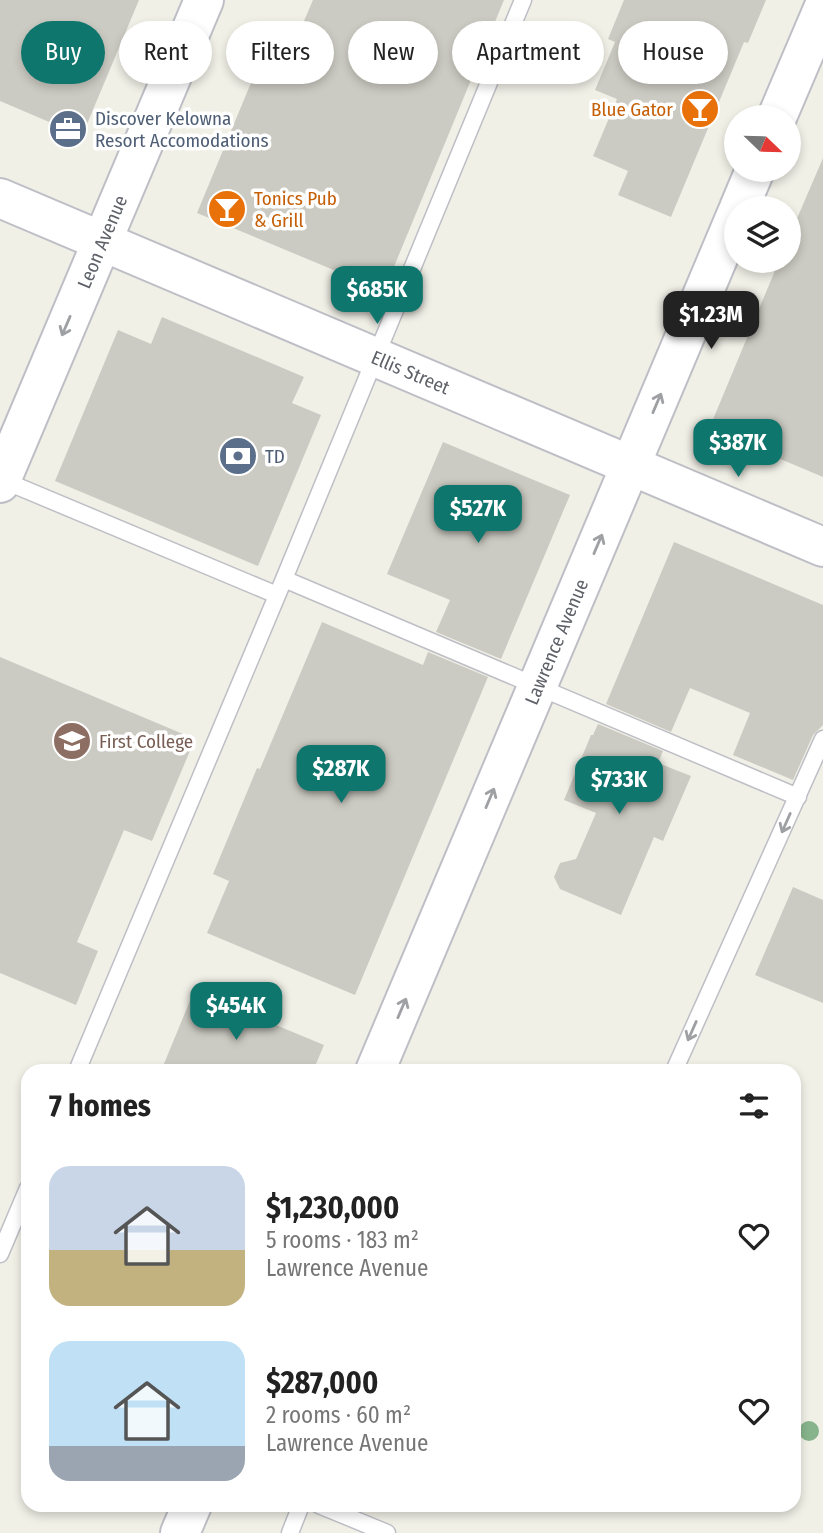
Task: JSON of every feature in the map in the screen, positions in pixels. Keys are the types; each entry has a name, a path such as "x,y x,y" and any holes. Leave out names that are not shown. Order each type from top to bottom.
{"street":[{"name":"Leon Avenue","path":"0,480 204,0"},
{"path":"782,105 823,9"},
{"name":"Ellis Street","path":"0,198 823,547"},
{"name":"Lawrence Avenue","path":"378,1064 724,244"},
{"path":"180,1533 189,1512"}],"lane":[{"path":"80,1064 523,0"},
{"path":"0,480 277,595"},
{"path":"284,579 797,797"},
{"path":"677,1064 823,738"},
{"path":"0,1254 21,1204"},
{"path":"290,1533 298,1512"},
{"path":"336,1512 387,1533"}],"building":[{"path":"0,0 139,0 130,21 119,21 119,48 105,81 105,21 21,21 21,84 104,84 82,136 0,101"},
{"path":"313,0 504,0 495,21 452,21 452,84 469,84 384,291 197,213 250,84 334,84 334,21 304,21"},
{"path":"624,0 766,0 748,43 744,42 728,80 728,21 618,21 618,84 726,84 671,217 618,195 628,171 593,156 617,99 595,90 598,84 604,84 604,68 615,42 608,39"},
{"path":"823,158 823,477 709,429 774,273 801,273 801,209"},
{"path":"162,317 304,377 292,403 321,415 258,566 55,481 118,330 151,344"},
{"path":"443,442 570,495 501,659 436,632 450,600 387,574"},
{"path":"674,542 823,605 823,725 813,735 793,780 733,755 750,713 690,688 671,732 606,704"},
{"path":"322,622 423,665 428,652 488,677 355,995 207,933 229,881 213,874"},
{"path":"0,657 195,739 152,841 124,830 77,942 98,951 76,1005 0,973"},
{"path":"598,724 663,751 658,763 691,776 663,841 654,837 621,915 560,889 554,877 560,863 576,859 596,813 564,800"},
{"path":"793,887 823,900 823,1003 755,975"},
{"path":"194,991 324,1045 316,1064 164,1064"}],"place":[{"name":"Blue Gator","path":"700,109"},
{"name":"Discover Kelowna Resort Accomodations","path":"68,129"},
{"name":"Tonics Pub & Grill","path":"227,209"},
{"name":"TD","path":"238,456"},
{"name":"First College","path":"72,741"}]}
